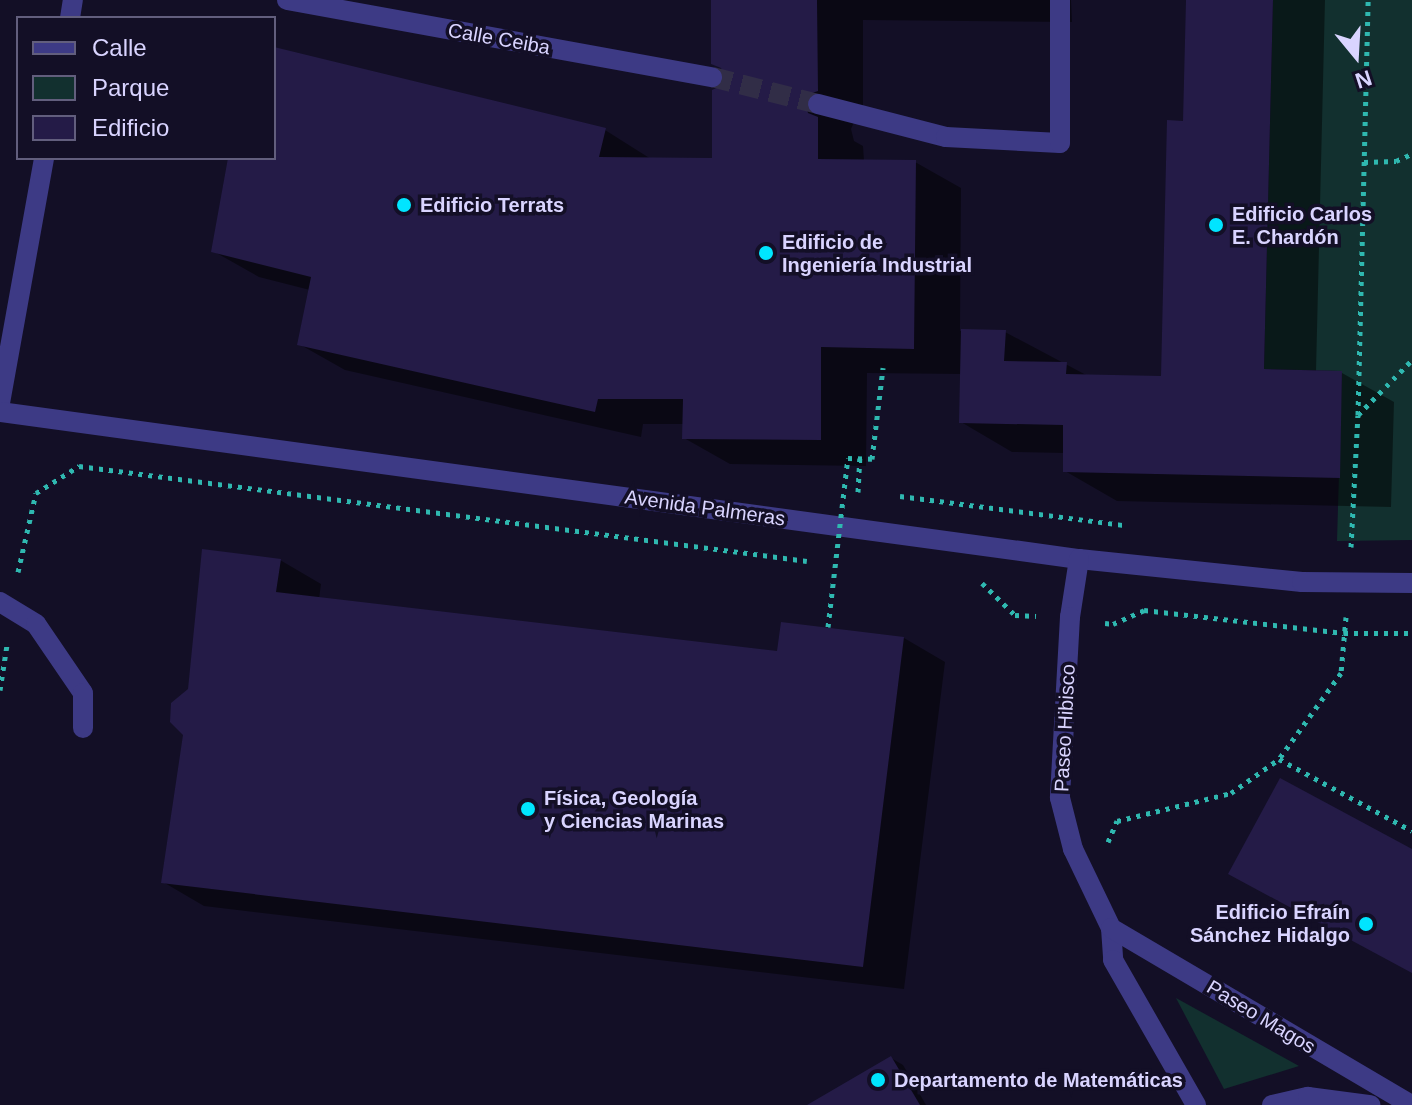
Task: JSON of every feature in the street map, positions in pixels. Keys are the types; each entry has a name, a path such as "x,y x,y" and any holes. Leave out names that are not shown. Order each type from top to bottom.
{"street":[{"name":"Calle Ceiba","path":"287,0 712,77"},
{"path":"818,104 946,137 1060,143 1060,0"},
{"path":"0,403 44,160"},
{"name":"Avenida Palmeras","path":"0,412 1079,559 1302,582 1412,583"},
{"name":"Paseo Hibisco","path":"1079,559 1070,617 1060,798 1073,849 1111,928 1113,960 1196,1105"},
{"path":"6,606 36,624 83,693 83,728"},
{"name":"Paseo Magos","path":"1111,928 1411,1105"},
{"path":"1272,1105 1308,1097 1370,1105"}],"path":[{"path":"1351,541 1358,415 1368,0"},
{"path":"1364,162 1396,161 1412,154"},
{"path":"1358,415 1412,360"},
{"path":"828,627 848,458 872,459 883,368"},
{"path":"860,458 857,492 872,493"},
{"path":"0,690 6,606 36,493 79,466 838,564"},
{"path":"888,495 1131,526"},
{"path":"1114,856 1108,842 1117,821 1231,793 1279,759 1341,673 1351,547 1336,546"},
{"path":"979,579 1015,615 1070,617 1113,624 1144,610 1344,633 1412,633"},
{"path":"1279,759 1412,831"}],"green space":[{"path":"1273,0 1412,0 1412,540 1337,541 1342,371 1264,369"},
{"path":"1176,998 1299,1066 1224,1089"}],"building":[{"path":"711,0 817,0 818,91 809,94 805,102 808,113 818,117 818,159 916,160 914,349 821,347 821,440 682,439 683,399 598,399 595,412 297,345 311,277 211,252 228,160 276,160 276,47 606,128 599,157 712,158 712,90 721,86 725,79 721,68 711,64"},
{"name":"Edificio Carlos E. Chardón","path":"1186,0 1273,0 1264,369 1342,371 1340,478 1063,472 1063,425 959,423 961,329 1006,330 1004,361 1067,362 1066,374 1161,376 1167,120 1183,121"},
{"name":"Física, Geología y Ciencias Marinas","path":"202,549 281,559 276,592 777,651 781,622 904,637 863,967 161,883 183,735 170,722 171,703 188,689"},
{"name":"Edificio Efraín Sánchez Hidalgo","path":"1280,778 1412,849 1412,973 1228,874"},
{"name":"Departamento de Matemáticas","path":"891,1056 920,1105 807,1105"}],"tunnel":[{"path":"712,77 818,104"}],"place":[{"name":"Edificio Terrats","path":"404,205"},
{"name":"Edificio Carlos E. Chardón","path":"1216,225"},
{"name":"Edificio de Ingeniería Industrial","path":"766,253"},
{"name":"Física, Geología y Ciencias Marinas","path":"528,809"},
{"name":"Edificio Efraín Sánchez Hidalgo","path":"1366,924"},
{"name":"Departamento de Matemáticas","path":"878,1080"}]}
